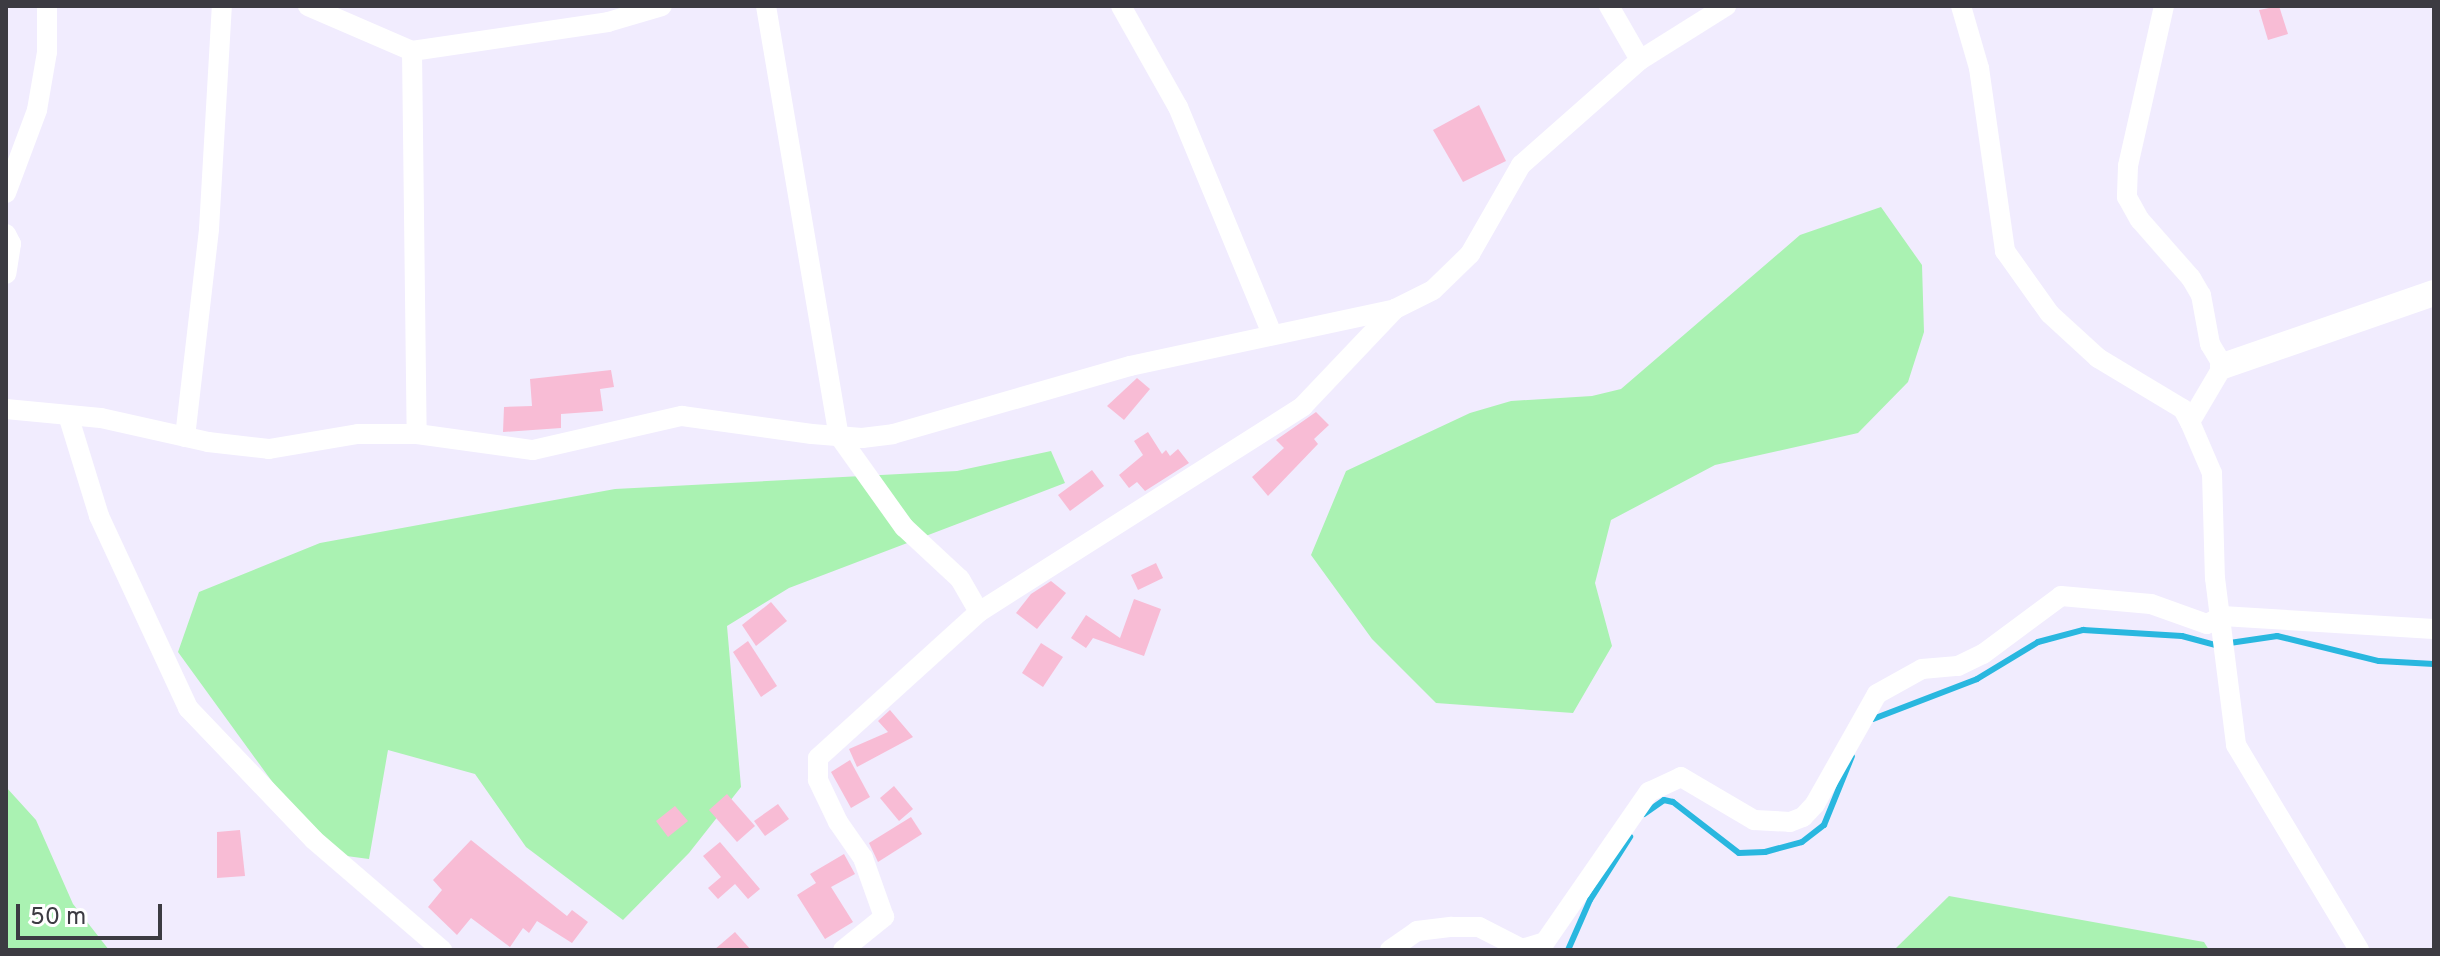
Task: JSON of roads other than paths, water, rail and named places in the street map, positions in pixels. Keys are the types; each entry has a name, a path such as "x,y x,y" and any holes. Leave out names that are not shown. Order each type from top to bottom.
{"street":[{"path":"6,193 37,110 47,52 47,6"},
{"path":"185,437 209,229 222,6"},
{"path":"308,6 412,51 608,22 662,6"},
{"path":"766,6 839,436 847,455 904,527 960,579 979,612"},
{"path":"1121,6 1178,107 1272,334"},
{"path":"1609,6 1640,60"},
{"path":"6,409 68,415 269,449 358,434 417,434 533,450 682,416 839,436 893,434 1130,366 1395,309 1433,290 1470,254 1521,165 1640,60 1726,6"},
{"path":"1961,6 1979,68 2005,251 2060,323 2098,358 2183,409 2190,422 2212,473 2229,715 2236,745 2359,950"},
{"path":"2164,6 2128,166 2127,197 2140,220 2191,278 2201,295 2210,344 2223,366"},
{"path":"412,51 417,434"},
{"path":"6,234 11,244 6,274"},
{"path":"2190,422 2223,366 2434,293"},
{"path":"843,950 884,917 863,858 838,822 818,780 818,758 979,612 1303,406 1395,309"},
{"path":"68,415 99,516 188,708 314,840 442,950"},
{"path":"1390,950 1417,931 1452,927 1479,927 1522,949 1545,942 1649,792 1681,777 1754,820 1790,822 1803,817 1815,804 1877,694 1922,669 1958,666 1983,654 2061,596 2151,604 2207,624 2222,616 2434,629"}],"waterway":[{"path":"1873,719 1977,679 2038,642 2083,630 2182,636 2216,645 2277,636 2379,661 2434,664"},
{"path":"1644,814 1664,800 1673,802 1739,853 1765,852 1802,842 1824,825 1852,756"},
{"path":"1568,950 1590,900 1630,837"}]}
